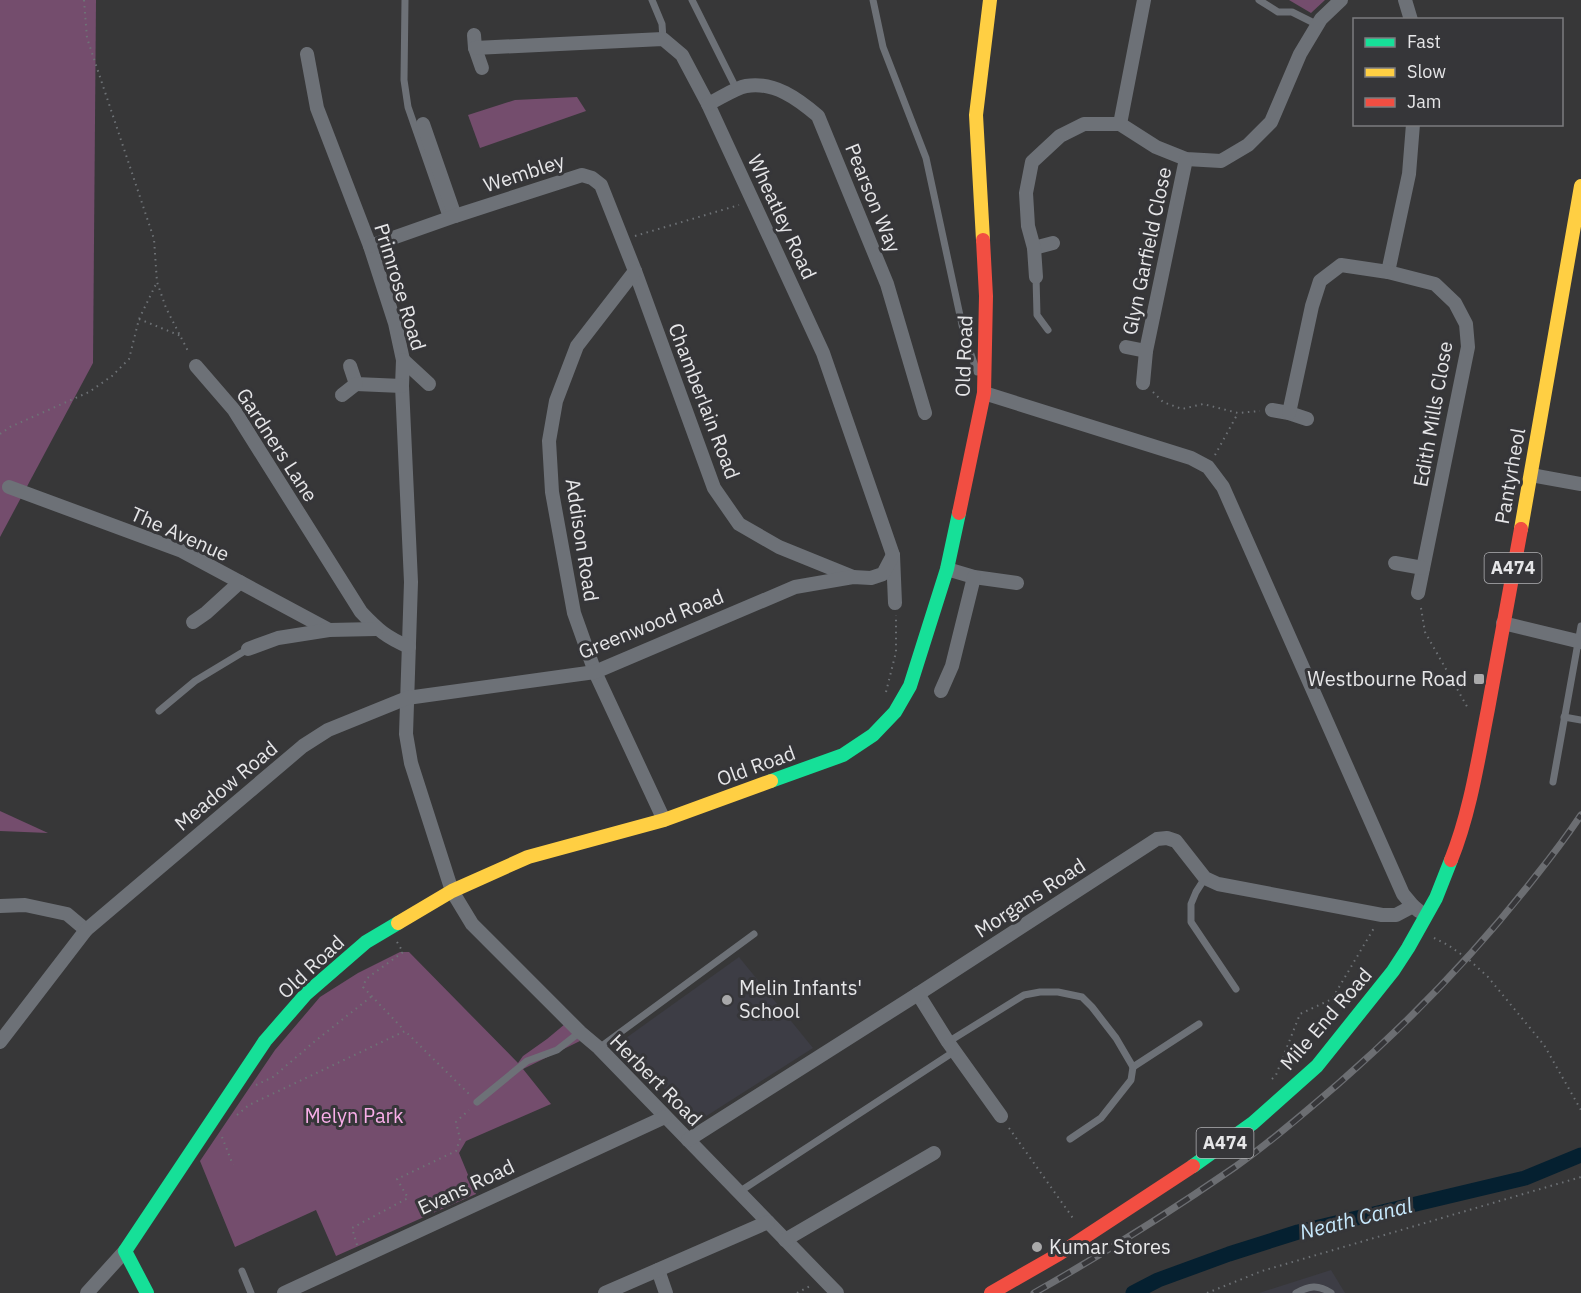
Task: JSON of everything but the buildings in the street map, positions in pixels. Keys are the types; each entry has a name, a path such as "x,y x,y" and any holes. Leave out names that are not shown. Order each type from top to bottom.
{"street":[{"name":"Old Road","path":"87,1293 125,1251 265,1041 306,994 366,942 453,891 528,857 664,820 843,755 873,735 895,712 910,686 947,569 984,393 986,296 976,115 990,0"},
{"path":"1120,124 1144,0"},
{"path":"1036,277 1034,248 1028,226 1026,193 1032,162 1060,136 1084,124 1120,124 1156,147 1186,159 1221,161 1248,145 1271,122 1300,54 1322,19 1341,0"},
{"path":"1405,0 1410,18"},
{"path":"482,68 474,42 663,39"},
{"name":"Wheatley Road","path":"663,39 682,54 708,104 823,353 893,555 896,603"},
{"name":"Primrose Road","path":"307,54 317,108 370,246 395,323 403,360 402,386 411,582 409,647"},
{"name":"Pearson Way","path":"708,104 745,86 767,86 799,100 818,116 887,284 925,413"},
{"path":"423,124 451,217"},
{"path":"1388,272 1409,174 1413,126"},
{"name":"Glyn Garfield Close","path":"1143,383 1146,351 1186,159"},
{"name":"Wembley","path":"370,246 582,175 592,178 601,185 635,271"},
{"name":"Pantyrheol","path":"1415,935 1436,898 1458,842 1469,799 1531,475 1581,186"},
{"path":"1034,248 1053,243"},
{"name":"Edith Mills Close","path":"1289,413 1312,306 1320,281 1341,265 1388,272 1435,284 1455,303 1466,324 1468,347 1418,593"},
{"name":"Chamberlain Road","path":"635,271 714,488 739,524 779,547 853,577"},
{"name":"Addison Road","path":"635,271 577,346 555,401 549,441 552,492 574,613 595,672 664,820"},
{"name":"Glyn Garfield Close","path":"1126,347 1146,351"},
{"path":"403,360 429,384"},
{"name":"Gardners Lane","path":"196,366 234,410 361,612 376,629 390,639 409,647"},
{"path":"350,366 356,384"},
{"path":"342,395 356,384 402,386"},
{"path":"984,393 1191,458 1208,467 1223,487 1403,894 1426,916"},
{"path":"1272,410 1307,419"},
{"path":"1531,475 1581,484"},
{"name":"The Avenue","path":"9,487 182,551 329,630"},
{"name":"Greenwood Road","path":"407,698 595,672 795,587 853,577 871,578 883,574 893,555"},
{"path":"1395,563 1423,568"},
{"path":"947,569 974,577 1017,583"},
{"path":"941,691 952,666 974,577"},
{"path":"188,625 206,613 240,582"},
{"path":"1503,623 1580,641"},
{"path":"248,649 278,638 329,630 376,629"},
{"path":"409,647 406,734 411,763 453,891"},
{"name":"Meadow Road","path":"0,1042 86,930 303,746 328,730 407,698"},
{"name":"Morgans Road","path":"688,1140 1156,839 1167,838 1176,841 1205,878"},
{"path":"1205,878 1218,884 1382,915 1395,915 1413,906"},
{"name":"Herbert Road","path":"453,891 472,924 580,1032 599,1048 837,1293"},
{"path":"0,906 25,905 67,914 86,930"},
{"name":"Mile End Road","path":"991,1293 1059,1254 1172,1181 1253,1123 1317,1066 1393,971 1415,935"},
{"path":"918,994 951,1047 1001,1116"},
{"name":"Evans Road","path":"284,1293 665,1116"},
{"path":"785,1240 934,1154"},
{"path":"604,1293 768,1222"},
{"path":"125,1251 147,1293"},
{"path":"658,1270 666,1293"}],"lane":[{"path":"405,0 404,80 408,107 451,217"},
{"path":"652,0 662,24 663,39"},
{"path":"692,0 737,90"},
{"path":"873,0 883,47 926,158 964,334 984,393"},
{"path":"1259,0 1278,12 1292,12 1318,25"},
{"path":"1036,277 1037,315 1048,330"},
{"path":"1553,782 1581,626"},
{"path":"159,711 195,681 248,649"},
{"path":"1564,717 1581,720"},
{"path":"1205,878 1191,904 1191,921 1236,989"},
{"path":"599,1048 754,934"},
{"path":"739,1192 1024,995 1040,992 1058,992 1082,997 1116,1038 1133,1067 1131,1080 1101,1118 1070,1139"},
{"path":"1133,1067 1199,1024"},
{"path":"477,1102 527,1060 557,1050 580,1032"},
{"path":"242,1271 251,1293"},
{"path":"1296,1293 1306,1288 1323,1287 1330,1293"}],"path":[{"path":"84,0 87,38 154,239 157,282 166,308 196,366"},
{"path":"623,239 753,201"},
{"path":"0,434 10,427 88,392 112,376 129,359 139,320 157,282"},
{"path":"139,320 180,336"},
{"path":"1143,383 1163,402 1182,409 1203,404 1238,413 1272,410"},
{"path":"1208,467 1238,413"},
{"path":"1418,593 1425,632 1483,734"},
{"path":"886,693 896,652 896,603"},
{"path":"1269,1083 1276,1075 1300,1014 1332,999 1382,915"},
{"path":"357,1247 352,1228 408,1198 397,1179 456,1151 460,1139 456,1122 477,1102 363,987 366,979 404,952 388,929"},
{"path":"1415,935 1448,945 1488,977 1544,1045 1581,1110"},
{"path":"248,1089 273,1077 372,996"},
{"path":"234,1118 249,1105 405,1031"},
{"path":"1001,1116 1086,1236"},
{"path":"220,1131 233,1165"},
{"path":"1207,1293 1262,1271 1581,1177"}],"shaded area":[{"name":"Melin Infants' School","path":"739,957 813,1048 697,1122 619,1043"},
{"path":"1331,1270 1345,1293 1259,1293"}],"green space":[{"path":"0,0 96,0 93,363 0,537"},
{"path":"1289,0 1325,0 1311,13"},
{"path":"577,97 586,111 480,148 468,115 515,100"},
{"path":"0,811 48,833 0,831"},
{"name":"Melyn Park","path":"400,952 409,952 518,1063 523,1056 565,1024 580,1041 523,1069 551,1104 466,1141 459,1153 476,1194 336,1256 316,1210 235,1247 200,1161 275,1050 320,997 358,973"}],"waterway":[{"name":"Neath Canal","path":"1133,1293 1158,1280 1298,1232 1525,1178 1581,1155"}],"railway":[{"path":"1034,1293 1136,1232 1235,1167 1338,1084 1391,1036 1466,959 1513,905 1581,815"}],"traffic: fast":[{"path":"771,781 843,755 873,735 895,712 910,686 947,569 959,513"},
{"path":"1193,1166 1253,1123 1317,1066 1393,971 1408,948 1436,898 1451,860"},
{"path":"147,1293 125,1251 265,1041 306,994 366,942 398,923"}],"traffic: slow":[{"path":"983,240 976,115 990,0"},
{"path":"1521,529 1581,186"},
{"path":"398,923 452,891 528,857 664,820 771,781"}],"traffic: jam":[{"path":"959,513 984,393 986,296 983,240"},
{"path":"1451,860 1473,786 1521,529"},
{"path":"991,1293 1059,1254 1193,1166"}],"place":[{"name":"Westbourne Road","path":"1479,679"},
{"name":"Melin Infants' School","path":"727,1000"},
{"name":"Kumar Stores","path":"1037,1247"}]}
